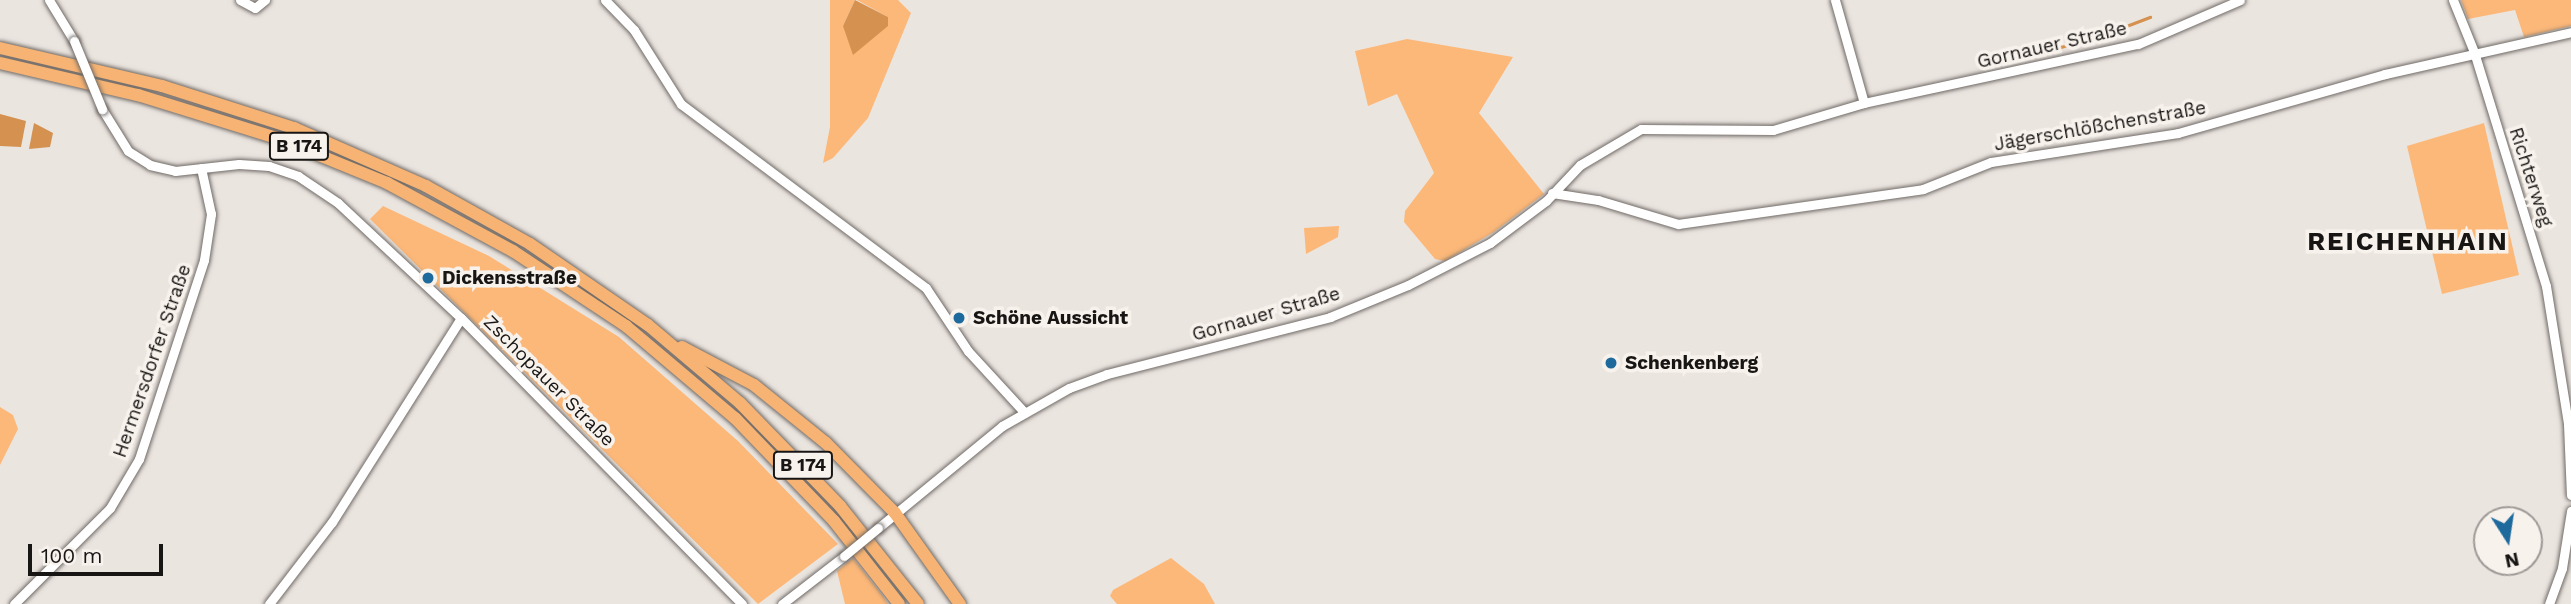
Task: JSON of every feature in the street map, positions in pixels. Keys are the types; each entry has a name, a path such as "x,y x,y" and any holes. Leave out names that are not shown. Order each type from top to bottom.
{"highway":[{"name":"B 174","path":"0,48 209,100 361,155 530,244 670,342 808,470 918,604"},
{"name":"B 174","path":"0,63 151,99 299,146 409,193 524,257 625,326 735,418 818,503 899,604"},
{"path":"670,342 769,395 826,443 895,513 960,604"}],"street":[{"name":"Zschopauer Straße","path":"49,0 74,41 102,109 120,142 138,159 175,171 254,164 283,170 313,184 461,318 742,604"},
{"path":"240,0 263,3"},
{"path":"605,0 634,30 681,104 926,288 968,351 1024,412"},
{"path":"1835,0 1864,103"},
{"name":"Gornauer Straße","path":"782,604 1024,412 1107,374 1331,317 1397,290 1490,243 1600,150 1641,130 1773,130 1864,103 2138,44 2240,0"},
{"name":"Richterweg","path":"2453,0 2474,52 2546,286 2568,424 2571,495"},
{"name":"Jägerschlößchenstraße","path":"1552,193 1598,200 1678,223 1923,189 1991,162 2178,133 2474,52 2571,32"},
{"name":"Hermersdorfer Straße","path":"14,604 110,508 139,459 204,260 211,214 201,168"},
{"path":"270,604 332,522 461,318"},
{"path":"2549,604 2562,568 2571,511"}],"shaded area":[{"path":"830,0 855,0 843,26 888,17 857,0 898,0 911,13 868,118 833,158 823,163 830,127"},
{"path":"855,0 888,17 888,26 853,55 843,26"},
{"path":"2461,0 2571,0 2571,26 2524,37 2515,10 2468,19"},
{"path":"1407,39 1513,57 1479,113 1544,194 1494,232 1445,261 1435,259 1404,222 1405,211 1434,173 1397,94 1368,106 1355,51"},
{"path":"0,114 26,121 21,147 0,146"},
{"path":"34,123 53,133 50,147 29,149"},
{"path":"2484,123 2519,275 2442,294 2407,146"},
{"path":"383,206 489,256 619,337 738,441 838,544 758,604 370,219"},
{"path":"1339,226 1338,237 1306,254 1304,228"},
{"path":"0,407 13,415 18,429 0,465"},
{"path":"853,558 888,604 845,604 837,571"},
{"path":"1171,558 1204,584 1215,604 1117,604 1110,596 1113,590"}],"waterway":[{"path":"2108,33 2150,17"},
{"path":"2054,49 2095,37"}],"place":[{"name":"Dickensstraße","path":"428,278"},
{"name":"Schöne Aussicht","path":"959,318"},
{"name":"Schenkenberg","path":"1611,363"}],"district":[{"name":"REICHENHAIN","path":"2408,242"}]}
